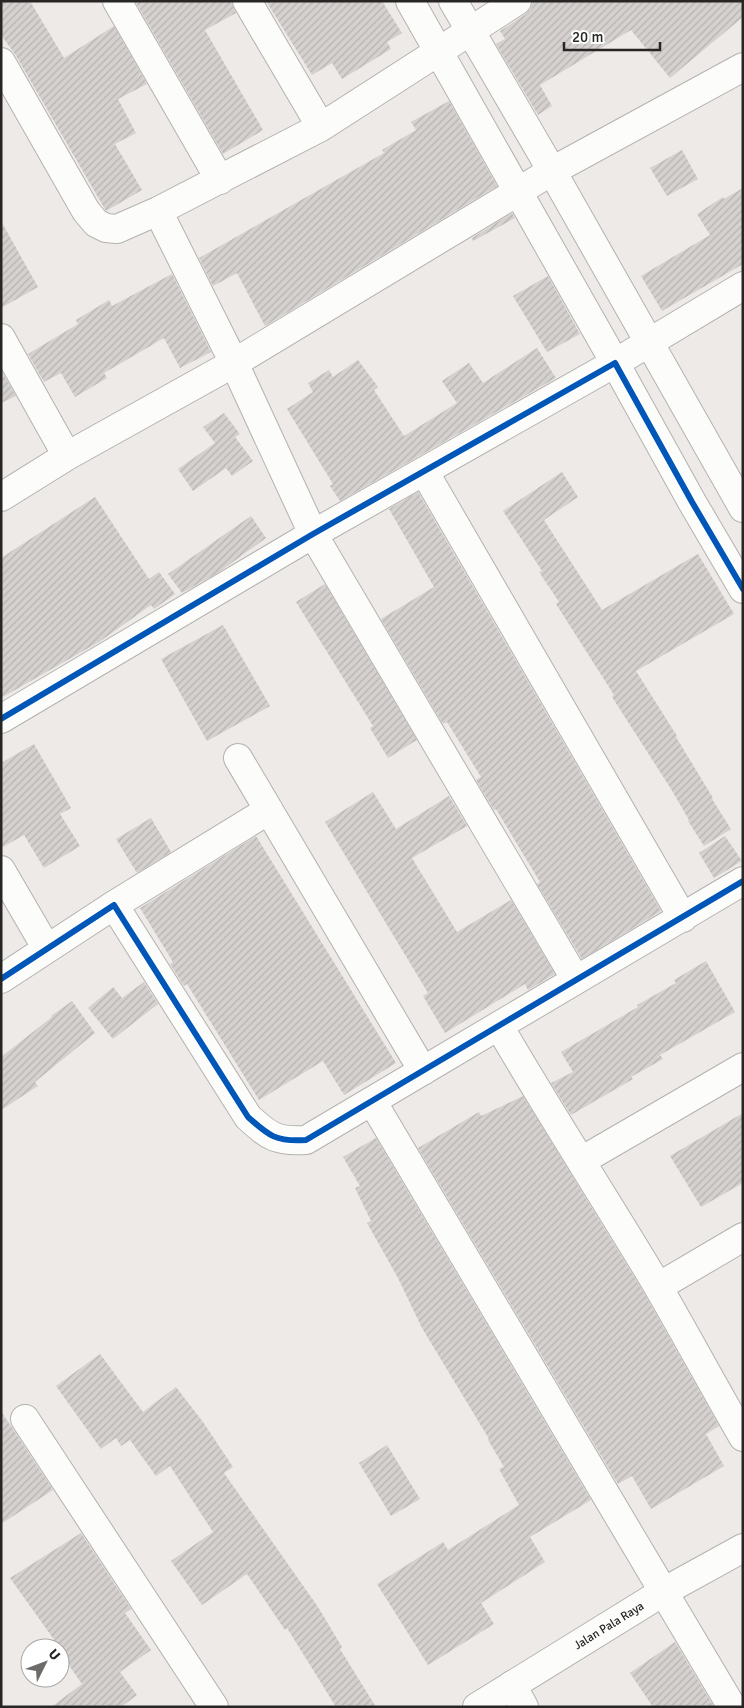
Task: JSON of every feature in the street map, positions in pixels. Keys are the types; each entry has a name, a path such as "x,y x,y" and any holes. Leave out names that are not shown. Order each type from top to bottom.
{"street":[{"path":"118,1 220,180"},
{"path":"247,1 321,127"},
{"path":"410,1 692,502 743,589"},
{"path":"453,1 552,171 743,508"},
{"path":"1,62 86,211 96,223 106,228 117,229 220,180 321,127 517,1"},
{"path":"1,497 67,456 234,363 552,171 743,68"},
{"path":"158,211 234,363 313,534 576,980"},
{"path":"1,719 313,534 615,363 743,286"},
{"path":"1,338 67,456"},
{"path":"424,471 683,918"},
{"path":"692,502 727,480"},
{"path":"238,758 423,1070"},
{"path":"1,979 114,905 269,810"},
{"path":"1,870 47,949"},
{"path":"114,905 248,1117 268,1135 289,1141 306,1140 743,881"},
{"path":"499,1026 536,1090 658,1287 743,1437"},
{"path":"581,1161 743,1066"},
{"path":"372,1101 732,1707"},
{"path":"658,1287 743,1237"},
{"path":"25,1419 214,1707"},
{"name":"Jalan Pala Raya","path":"477,1707 518,1696 663,1592 743,1548"}],"building":[{"path":"1,1 30,1 64,58 114,26 147,84 118,99 136,133 115,144 142,190 106,211 15,54 1,35"},
{"path":"135,1 231,1 236,13 205,30 263,130 223,154"},
{"path":"266,1 382,1 402,33 387,42 391,49 342,79 332,63 312,75"},
{"path":"532,1 743,1 743,17 670,78 631,30 540,85 552,106 538,115 496,44 505,39 500,31 526,14 531,9"},
{"path":"449,101 497,186 265,326 237,273 213,286 199,258 384,153 382,150 416,130 411,122"},
{"path":"682,150 698,179 667,196 650,168"},
{"path":"743,188 743,264 662,311 641,276 710,235 697,214 723,197 724,199"},
{"path":"512,213 515,218 473,241 472,238"},
{"path":"1,221 38,287 1,308"},
{"path":"172,274 211,352 180,368 164,338 104,373 107,378 75,397 61,373 44,382 28,354 78,324 76,320 109,300 112,306"},
{"path":"548,276 580,334 547,352 513,296"},
{"path":"537,348 556,378 340,501 330,486 333,484 287,409 313,392 308,383 329,370 333,377 358,360 378,387 374,390 404,436 457,403 442,381 469,363 483,383"},
{"path":"1,370 16,396 1,403"},
{"path":"224,413 240,434 235,437 253,461 232,476 226,468 193,491 178,469 215,443 203,427"},
{"path":"562,472 578,497 544,520 602,610 698,554 734,614 636,671 677,736 731,829 704,846 671,789 612,697 614,695 556,604 559,602 539,572 542,571 503,511"},
{"path":"418,492 661,911 582,959 537,884 540,882 496,809 494,810 476,780 481,777 447,722 443,724 381,619 434,587 389,509"},
{"path":"95,497 149,579 159,572 175,594 154,609 151,605 99,642 1,698 1,558"},
{"path":"251,516 266,538 219,572 182,593 168,574"},
{"path":"325,584 417,740 388,758 370,728 373,726 296,602"},
{"path":"223,625 270,706 207,741 161,659"},
{"path":"34,744 71,808 60,814 80,846 44,868 24,835 1,848 1,763"},
{"path":"373,792 396,829 449,796 467,826 412,858 457,932 511,900 555,974 528,990 525,984 445,1033 423,996 428,993 325,822"},
{"path":"151,818 171,852 137,873 116,839"},
{"path":"256,836 396,1063 344,1095 323,1061 259,1100 187,984 184,986 170,964 173,962 140,908"},
{"path":"725,836 742,861 714,878 699,853"},
{"path":"706,961 735,1012 660,1055 663,1059 571,1115 551,1083 573,1072 561,1052 638,1007 637,1005 676,983 674,980"},
{"path":"144,982 158,1004 113,1039 88,1008 113,987 122,998"},
{"path":"72,1001 95,1033 35,1082 38,1086 1,1110 1,1057"},
{"path":"523,1096 644,1293 719,1426 706,1434 724,1466 651,1509 632,1476 618,1484 418,1148 479,1112 481,1116"},
{"path":"743,1113 743,1183 701,1207 670,1156"},
{"path":"376,1138 591,1500 530,1537 545,1562 481,1603 494,1624 428,1665 377,1584 443,1542 448,1550 519,1505 499,1469 504,1467 489,1439 422,1328 398,1278 367,1223 371,1221 355,1188 360,1186 343,1157"},
{"path":"100,1354 143,1412 176,1387 203,1422 233,1467 224,1473 318,1607 342,1647 340,1649 376,1707 336,1707 287,1628 285,1630 247,1574 202,1605 171,1561 213,1532 170,1466 156,1476 130,1440 121,1446 116,1438 101,1449 56,1386"},
{"path":"1,1411 53,1490 1,1524"},
{"path":"387,1445 420,1499 391,1516 359,1463"},
{"path":"81,1533 131,1609 125,1613 151,1650 120,1672 137,1695 121,1707 51,1707 82,1684 70,1667 70,1638 53,1638 10,1578"},
{"path":"675,1642 714,1707 653,1707 630,1673"}],"cycle path":[{"path":"1,719 313,534 615,363 692,502 743,589"},
{"path":"1,979 114,905 248,1117 262,1129 280,1139 306,1140 743,881"}]}
